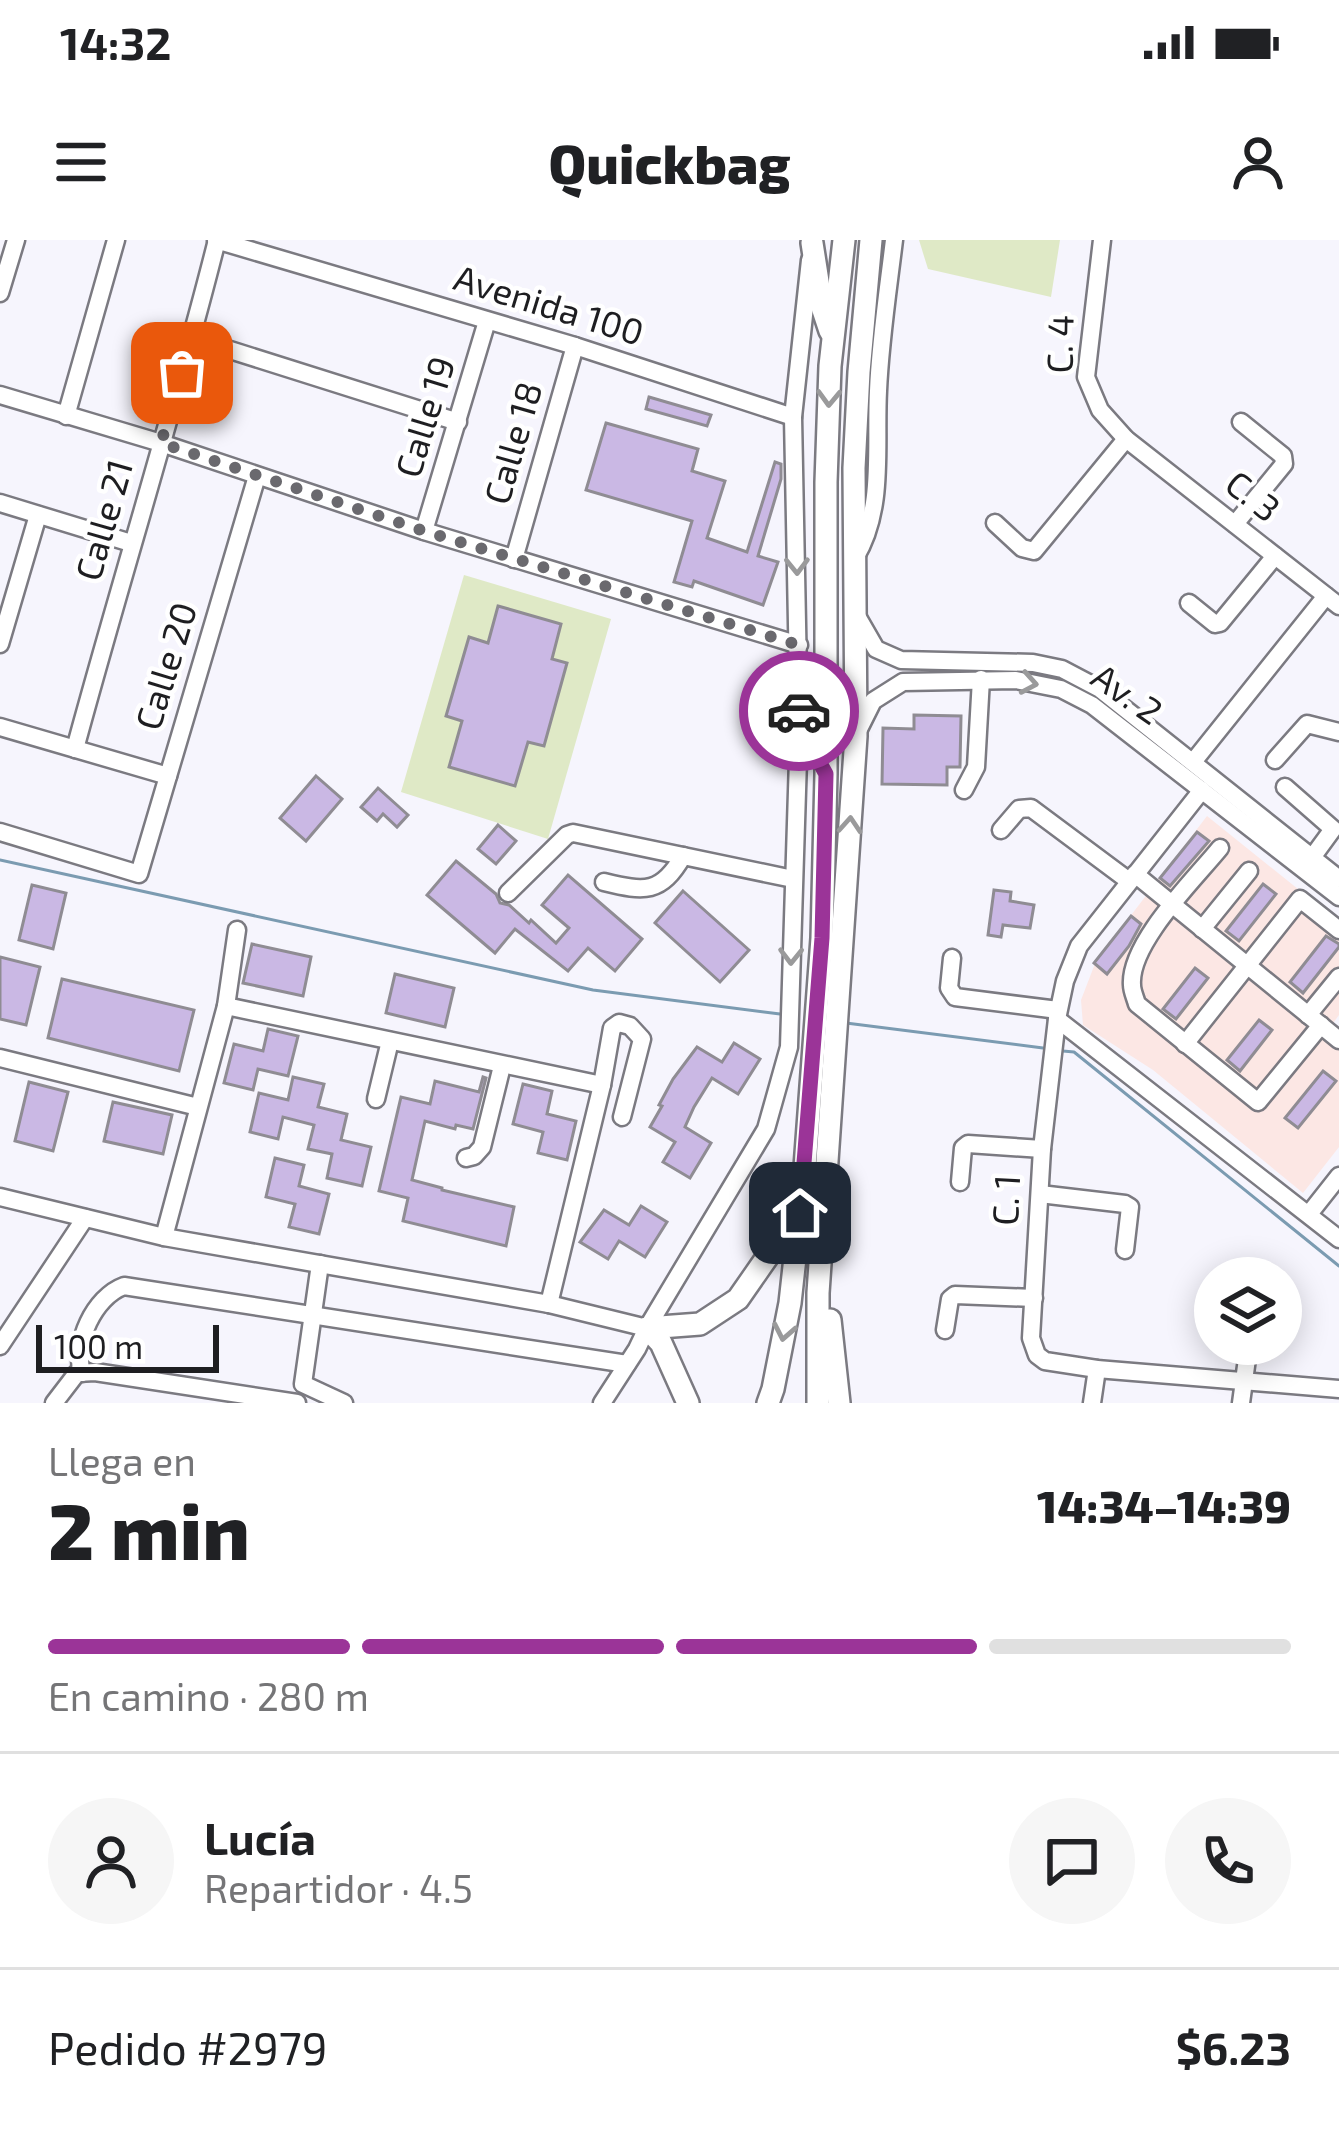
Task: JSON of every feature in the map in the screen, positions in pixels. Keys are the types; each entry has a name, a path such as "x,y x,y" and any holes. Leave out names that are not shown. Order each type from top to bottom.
{"main road":[{"path":"768,1403 790,1303 822,938 826,482 844,240"},
{"path":"818,1403 818,1293 856,736 859,373 871,240"},
{"path":"812,242 822,307 833,341"},
{"path":"646,1328 700,1324 738,1299 770,1253 805,1167"},
{"path":"818,1293 830,1317 838,1403"},
{"path":"646,1328 662,1343 688,1403"}],"street":[{"path":"1,285 16,240"},
{"path":"66,416 116,240"},
{"name":"Avenida 100","path":"217,240 575,346 794,417"},
{"name":"Calle 21","path":"75,748 217,240"},
{"path":"854,560 868,536 875,496 878,386 894,240"},
{"name":"C. 4","path":"1102,240 1086,376 1100,410 1126,439"},
{"path":"602,1403 766,1129 789,1047 800,727 794,417 812,242"},
{"name":"Calle 19","path":"424,531 488,321"},
{"path":"193,338 458,422"},
{"name":"Calle 18","path":"514,559 575,346"},
{"path":"0,395 799,645"},
{"path":"1235,524 1284,464 1283,456 1240,422"},
{"path":"994,523 1022,548 1034,551 1126,439"},
{"name":"C. 3","path":"1126,439 1332,601"},
{"name":"Calle 20","path":"0,832 139,874 257,476"},
{"path":"0,503 131,543"},
{"path":"0,644 38,515"},
{"path":"1189,603 1215,624 1220,622 1275,556"},
{"path":"1193,762 1332,601"},
{"name":"Av. 2","path":"857,616 876,649 901,660 1033,663 1062,669 1100,688 1339,880"},
{"path":"964,790 976,767 980,679"},
{"name":"Av. 2","path":"856,736 873,700 903,682 1016,680 1061,689 1092,705 1339,897"},
{"path":"1275,760 1307,724 1339,732"},
{"path":"0,727 168,776"},
{"path":"800,727 826,774"},
{"path":"1285,788 1333,829 1311,859"},
{"name":"C. 1","path":"1202,790 1078,946 1065,980 1042,1148 1031,1338 1037,1354 1046,1360 1096,1369 1339,1389"},
{"path":"1001,830 1019,809 1031,808 1173,905 1339,1040"},
{"path":"508,893 573,833 793,879"},
{"path":"1220,848 1151,933 1136,960 1132,983 1137,1004 1258,1102 1339,977"},
{"path":"604,882 626,888 653,887 670,879 683,856"},
{"path":"1202,929 1249,872"},
{"path":"1185,1044 1300,899 1339,930"},
{"path":"164,1237 226,1006 237,930"},
{"path":"952,958 949,988 955,997 1057,1014 1339,1239"},
{"path":"226,1006 602,1085"},
{"path":"549,1304 612,1028 619,1023 630,1026 642,1039 622,1118"},
{"path":"376,1099 390,1041"},
{"path":"0,1058 198,1106"},
{"path":"466,1158 482,1147 502,1066"},
{"path":"959,1182 968,1144 1042,1148"},
{"path":"1309,1214 1339,1176"},
{"path":"1040,1194 1130,1207 1125,1250"},
{"path":"0,1198 164,1237 549,1304 646,1328"},
{"path":"0,1346 85,1218"},
{"path":"303,1384 320,1264"},
{"path":"82,1372 83,1336 97,1309 116,1288 627,1364"},
{"path":"945,1330 955,1294 1034,1298"},
{"path":"1241,1403 1246,1365"},
{"path":"1092,1403 1096,1369"},
{"path":"53,1403 76,1373 82,1372 296,1403"},
{"path":"149,1403 161,1384"},
{"path":"244,1399 303,1384 344,1403"}],"shaded area":[{"path":"1207,816 1339,922 1339,1015 1331,1026 1339,1033 1339,1147 1303,1193 1153,1070 1083,1025 1081,1000 1096,961"}],"green space":[{"path":"919,240 1060,240 1051,297 928,269"},
{"path":"464,575 611,619 548,839 401,792"}],"building":[{"path":"649,397 711,415 707,426 646,409"},
{"path":"606,423 698,449 692,471 725,481 707,538 747,552 775,462 781,464 781,479 758,556 778,562 763,605 694,581 692,587 674,582 692,521 586,490"},
{"path":"498,606 561,624 552,659 567,663 544,746 528,742 515,786 449,767 462,721 446,716 469,637 488,643"},
{"path":"914,715 961,716 960,767 947,767 947,785 882,784 883,728 914,729"},
{"path":"316,776 342,799 306,841 280,818"},
{"path":"378,788 408,815 397,827 383,814 377,821 361,807"},
{"path":"498,825 516,841 496,864 478,849"},
{"path":"1197,832 1209,841 1170,886 1160,878"},
{"path":"456,861 496,894 500,903 531,920 556,943 569,928 542,905 568,875 642,939 615,971 588,948 568,971 515,929 495,953 427,895"},
{"path":"1263,884 1276,894 1239,941 1226,931"},
{"path":"32,885 66,893 53,949 19,940"},
{"path":"994,890 1011,892 1010,901 1034,905 1030,928 1003,925 1001,937 988,935"},
{"path":"683,891 749,950 720,982 655,923"},
{"path":"1131,916 1141,924 1107,974 1094,963"},
{"path":"1326,936 1339,947 1303,993 1290,982"},
{"path":"252,944 311,957 303,996 243,983"},
{"path":"0,957 40,967 26,1025 0,1019"},
{"path":"1195,968 1208,978 1176,1019 1163,1009"},
{"path":"395,974 454,988 445,1027 386,1013"},
{"path":"62,979 194,1010 179,1071 48,1038"},
{"path":"1259,1020 1272,1030 1240,1071 1227,1060"},
{"path":"268,1029 298,1036 288,1076 258,1069 253,1090 224,1083 234,1044 263,1051"},
{"path":"734,1043 760,1059 738,1094 712,1078 694,1107 685,1127 711,1143 690,1178 663,1162 675,1142 650,1127 673,1079 697,1047 722,1062"},
{"path":"1323,1071 1336,1081 1298,1128 1285,1118"},
{"path":"293,1077 324,1084 318,1107 347,1114 341,1140 371,1147 362,1186 327,1178 332,1154 308,1149 314,1125 283,1117 278,1139 250,1132 259,1093 288,1100"},
{"path":"483,1077 473,1129 425,1121 412,1180 514,1207 506,1246 403,1221 408,1198 379,1191 401,1097 430,1104 435,1081 479,1092"},
{"path":"29,1082 68,1092 53,1151 15,1141"},
{"path":"523,1084 552,1091 547,1114 576,1121 567,1160 538,1153 543,1132 513,1124"},
{"path":"113,1102 172,1115 163,1154 104,1141"},
{"path":"275,1158 304,1165 299,1186 329,1194 319,1234 289,1227 295,1204 266,1197"},
{"path":"641,1206 667,1222 645,1257 619,1241 608,1259 580,1242 604,1210 629,1225"}],"waterway":[{"path":"0,860 593,990 780,1014"},
{"path":"846,1023 1043,1048"},
{"path":"1063,1051 1074,1052 1339,1266"}],"way so far":[{"path":"182,373 161,443 424,531 799,645 799,711"}],"route":[{"path":"799,711 800,727 826,774 822,938 800,1213"}]}
